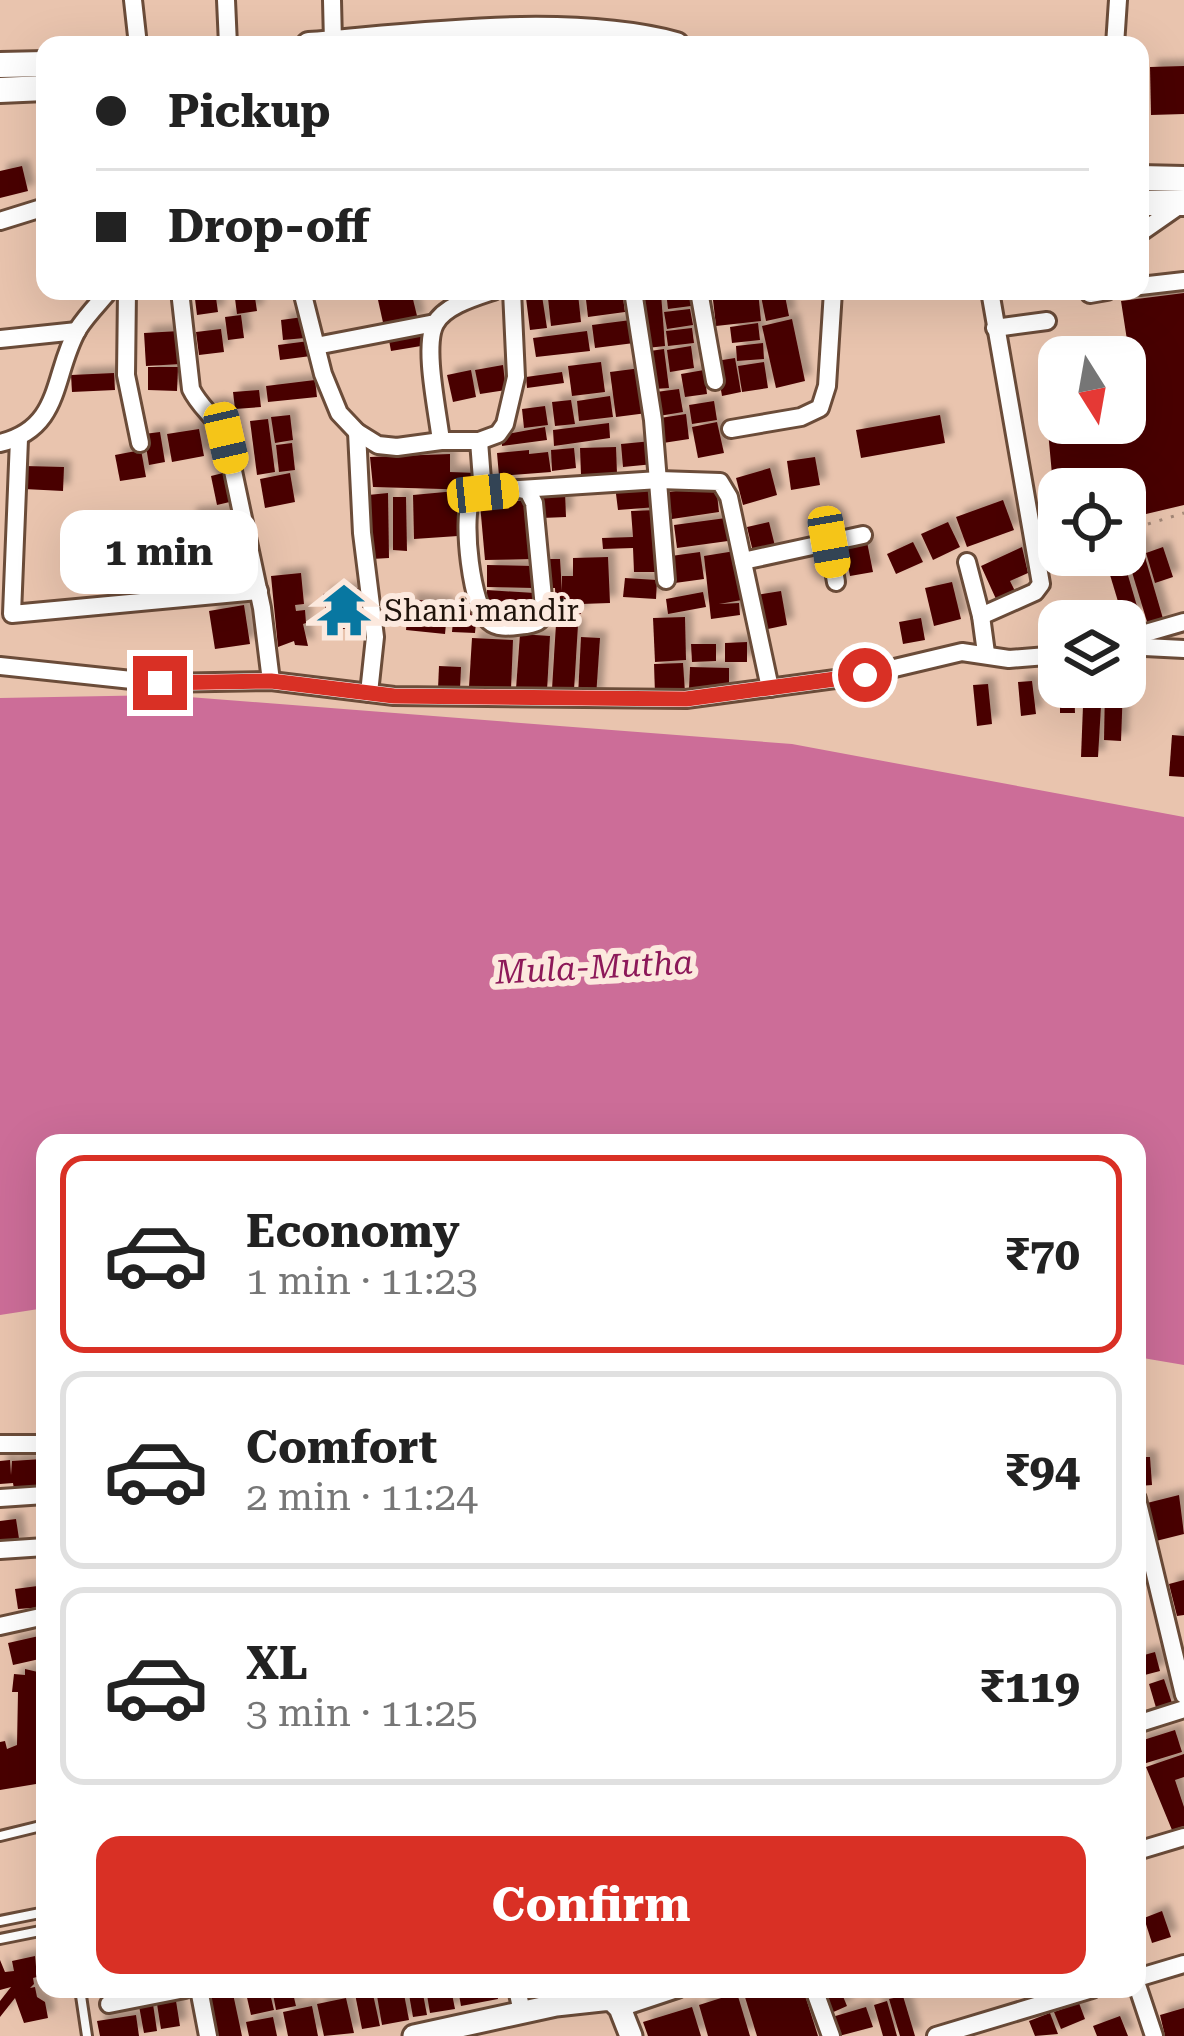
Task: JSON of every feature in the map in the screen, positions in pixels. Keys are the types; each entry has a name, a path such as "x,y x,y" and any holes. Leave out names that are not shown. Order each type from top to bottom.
{"main road":[{"path":"436,36 523,30 608,36"},
{"path":"0,65 36,64"},
{"path":"0,90 36,88"},
{"path":"1149,178 1184,179"},
{"path":"1149,203 1183,203"}],"street":[{"path":"133,0 137,36"},
{"path":"226,0 228,36"},
{"path":"323,36 332,0"},
{"path":"1116,36 1118,0"},
{"path":"1149,227 1183,203"},
{"path":"0,221 36,210"},
{"path":"1149,285 1184,281"},
{"path":"102,300 77,331 44,418 9,441 12,614 259,591"},
{"path":"127,300 126,375 140,443"},
{"path":"180,300 191,389 197,402 219,422 226,438 259,591 271,681"},
{"path":"304,300 328,392 339,413 378,445 397,447 440,440 479,441 498,434 516,376 512,300"},
{"path":"316,346 435,323 450,309 472,300"},
{"path":"634,300 659,480 666,580"},
{"path":"701,300 715,381"},
{"path":"731,429 801,417 820,408 827,386 832,300"},
{"path":"981,616 1035,592 1041,584 991,300"},
{"path":"995,328 1047,321"},
{"path":"435,323 431,344 440,440"},
{"path":"0,338 77,331"},
{"path":"357,432 362,533 375,637 369,693"},
{"path":"479,441 483,493"},
{"path":"520,489 528,491 534,503 543,618 536,624 493,626 482,615 476,595 466,514 471,500 483,493 520,489 659,480 720,482 727,490 770,688"},
{"path":"743,561 863,535"},
{"path":"829,542 836,582"},
{"path":"967,562 986,653"},
{"path":"1146,636 1184,622"},
{"path":"1146,645 1184,649"},
{"path":"0,666 160,683 271,681 369,693 686,699 865,675 962,652 1009,659 1038,657"},
{"path":"0,1444 36,1444"},
{"path":"0,1498 36,1496"},
{"path":"1146,1536 1184,1695"},
{"path":"0,1550 36,1548"},
{"path":"0,1626 36,1618"},
{"path":"1146,1721 1184,1709"},
{"path":"1146,1848 1184,1837"},
{"path":"1146,1979 1184,1964"},
{"path":"109,2004 139,1998"},
{"path":"201,1998 208,2036"},
{"path":"520,1998 522,2012"},
{"path":"817,1998 831,2036"},
{"path":"936,2036 1062,1998"},
{"path":"1142,1998 1154,2036"},
{"path":"414,2036 522,2012 613,1999 631,2036"}],"lane":[{"path":"0,1836 36,1827"},
{"path":"0,1921 36,1914"},
{"path":"0,1939 36,1932"},
{"path":"81,1998 87,2036"}],"path":[{"path":"1146,525 1184,513"}],"water":[{"name":"Mula-Mutha","path":"163,695 792,744 1184,817 1184,1365 1146,1359 1146,1134 36,1134 36,1309 0,1315 0,698"}],"building":[{"path":"1184,66 1184,114 1151,115 1150,67"},
{"path":"22,166 28,191 0,198 0,171"},
{"path":"1184,293 1184,505 1146,514 1146,468 1051,468 1049,444 1146,444 1146,336 1126,336 1121,301"},
{"path":"195,300 216,300 218,312 197,315"},
{"path":"235,300 255,300 257,311 237,314"},
{"path":"378,300 413,300 418,320 384,327"},
{"path":"526,300 543,300 547,328 530,330"},
{"path":"548,300 579,300 581,322 551,326"},
{"path":"586,300 623,300 625,312 588,317"},
{"path":"641,300 661,300 665,346 647,348"},
{"path":"667,300 690,300 691,306 668,309"},
{"path":"713,300 759,300 761,321 716,326"},
{"path":"762,300 786,300 789,316 766,321"},
{"path":"690,309 693,325 667,329 664,312"},
{"path":"241,315 244,338 228,340 225,317"},
{"path":"303,317 305,338 283,340 281,320"},
{"path":"792,319 805,381 776,388 762,326"},
{"path":"631,320 634,343 595,348 592,325"},
{"path":"758,323 760,340 732,343 730,327"},
{"path":"424,328 427,345 391,351 388,335"},
{"path":"692,328 694,343 668,346 666,331"},
{"path":"221,329 224,352 199,355 196,332"},
{"path":"180,331 181,364 146,366 144,333"},
{"path":"587,331 590,351 536,357 533,338"},
{"path":"309,341 311,356 280,360 278,345"},
{"path":"763,343 764,359 737,361 736,346"},
{"path":"691,346 694,368 670,372 667,350"},
{"path":"664,349 669,388 655,389 650,351"},
{"path":"735,358 741,392 722,396 716,361"},
{"path":"601,362 605,392 572,396 568,366"},
{"path":"764,362 768,388 742,392 738,366"},
{"path":"503,365 506,390 480,394 475,370"},
{"path":"148,367 178,367 177,391 148,390"},
{"path":"641,368 647,413 616,417 610,372"},
{"path":"471,370 476,397 453,402 447,375"},
{"path":"704,370 707,394 685,397 681,374"},
{"path":"562,372 564,383 527,388 526,377"},
{"path":"114,373 115,390 72,392 71,375"},
{"path":"315,380 317,397 268,402 266,386"},
{"path":"679,389 683,412 659,416 656,392"},
{"path":"259,390 261,407 235,409 233,392"},
{"path":"610,396 613,417 579,421 577,401"},
{"path":"571,400 575,424 555,426 552,402"},
{"path":"714,401 717,420 692,424 689,405"},
{"path":"545,406 548,425 524,428 522,409"},
{"path":"686,414 689,439 663,443 660,418"},
{"path":"290,415 293,440 275,443 271,417"},
{"path":"940,415 945,443 861,458 856,430"},
{"path":"268,419 275,472 257,475 250,421"},
{"path":"717,422 724,453 698,458 692,427"},
{"path":"609,423 610,438 554,446 553,430"},
{"path":"545,427 547,440 502,446 502,435"},
{"path":"199,429 204,456 172,462 167,434"},
{"path":"160,432 165,462 149,465 144,434"},
{"path":"652,441 654,464 623,467 621,444"},
{"path":"292,443 295,470 279,472 276,445"},
{"path":"616,447 617,474 581,475 580,448"},
{"path":"574,448 576,468 552,471 551,450"},
{"path":"141,450 146,477 120,481 115,455"},
{"path":"529,450 529,454 548,452 551,472 499,476 497,453"},
{"path":"450,454 450,472 477,473 477,490 373,487 370,457"},
{"path":"815,457 820,485 791,490 787,461"},
{"path":"25,466 64,467 63,491 24,489"},
{"path":"770,468 777,495 743,505 736,478"},
{"path":"227,472 234,501 217,505 211,476"},
{"path":"290,473 295,502 265,508 260,479"},
{"path":"655,483 657,507 618,510 615,486"},
{"path":"716,486 719,512 672,519 668,492"},
{"path":"456,491 458,536 414,539 413,495"},
{"path":"565,492 566,517 542,518 541,493"},
{"path":"388,493 389,558 372,559 368,495"},
{"path":"393,497 406,497 407,551 393,550"},
{"path":"528,500 534,559 485,560 480,504"},
{"path":"1003,500 1014,530 967,547 956,517"},
{"path":"230,510 233,536 191,540 189,514"},
{"path":"657,510 660,572 634,572 633,548 603,549 602,538 633,537 631,511"},
{"path":"726,518 728,541 677,548 674,525"},
{"path":"769,522 776,550 754,556 747,527"},
{"path":"948,522 960,547 933,560 921,534"},
{"path":"867,542 873,572 850,576 844,546"},
{"path":"913,542 923,562 896,574 887,554"},
{"path":"194,546 200,578 176,582 170,551"},
{"path":"1022,547 1028,573 1010,581 1015,591 996,599 981,566"},
{"path":"1163,547 1173,577 1155,583 1146,553"},
{"path":"735,551 742,600 719,604 739,603 740,615 711,619 704,556"},
{"path":"700,552 704,579 675,583 671,556"},
{"path":"608,557 610,603 581,604 581,614 556,615 555,588 544,588 543,559 560,559 562,591 562,576 573,576 573,558"},
{"path":"1146,560 1164,622 1148,625 1146,600 1140,600 1133,576 1146,576"},
{"path":"487,565 533,566 533,588 487,587"},
{"path":"301,573 304,604 295,605 296,611 305,610 308,646 294,641 278,647 271,576"},
{"path":"1110,576 1128,576 1135,600 1118,600"},
{"path":"625,578 657,580 656,599 623,597"},
{"path":"952,582 961,619 934,626 925,588"},
{"name":"Shani mandir","path":"359,588 364,626 329,631 323,594"},
{"path":"487,590 535,593 534,615 486,612"},
{"path":"781,591 787,625 763,630 756,595"},
{"path":"703,592 706,607 668,614 666,599"},
{"path":"409,599 448,603 445,634 406,630"},
{"path":"244,605 250,644 215,649 209,611"},
{"path":"454,610 477,611 475,633 452,632"},
{"path":"685,617 686,660 655,662 653,618"},
{"path":"921,618 925,640 903,644 899,622"},
{"path":"556,624 578,625 574,690 552,689"},
{"path":"520,634 550,636 547,691 516,689"},
{"path":"581,637 600,638 596,697 578,696"},
{"path":"472,638 513,640 511,689 469,687"},
{"path":"747,642 747,662 725,662 725,643"},
{"path":"691,644 716,644 716,661 692,662"},
{"path":"683,663 685,692 655,694 654,664"},
{"path":"439,666 461,667 460,690 438,689"},
{"path":"690,667 729,668 729,691 689,689"},
{"path":"1032,681 1036,714 1021,716 1018,682"},
{"path":"988,684 992,724 977,726 973,685"},
{"path":"1083,708 1101,708 1098,757 1081,757"},
{"path":"1105,708 1122,708 1121,741 1104,740"},
{"path":"1172,735 1184,736 1184,777 1169,776"},
{"path":"1146,1457 1150,1457 1152,1485 1146,1485"},
{"path":"36,1459 36,1487 14,1489 13,1483 0,1484 0,1461 10,1460 11,1475 12,1461"},
{"path":"1179,1495 1184,1534 1152,1542 1146,1503"},
{"path":"16,1519 20,1545 0,1548 0,1521"},
{"path":"1184,1580 1184,1615 1177,1616 1169,1584"},
{"path":"36,1586 36,1608 18,1609 15,1589"},
{"path":"36,1637 36,1660 13,1665 8,1643"},
{"path":"1155,1652 1160,1671 1146,1675 1146,1654"},
{"path":"25,1669 36,1672 36,1784 0,1790 0,1742 5,1741 7,1749 17,1745 14,1674 25,1675"},
{"path":"1164,1679 1173,1706 1157,1711 1149,1684"},
{"path":"1175,1730 1182,1752 1146,1763 1146,1739"},
{"path":"1184,1754 1184,1777 1175,1780 1184,1807 1184,1826 1172,1830 1146,1767"},
{"path":"1162,1911 1171,1937 1152,1943 1146,1917"},
{"path":"35,1956 36,1977 30,1988 35,1987 36,1998 45,2002 48,2018 24,2023 15,1998 0,2017 0,2001 11,1987 0,1990 0,1960 5,1972 14,1971 12,1961"},
{"path":"209,1998 234,1998 242,2036 217,2036"},
{"path":"247,1998 271,1998 274,2010 251,2015"},
{"path":"274,1998 294,1998 296,2006 276,2010"},
{"path":"346,1998 354,2033 324,2036 317,2004"},
{"path":"356,1998 374,1998 380,2026 362,2029"},
{"path":"377,1998 405,1998 409,2020 382,2025"},
{"path":"410,1998 424,1998 427,2015 413,2017"},
{"path":"428,1998 453,1998 455,2009 430,2013"},
{"path":"460,1998 498,1998 498,1999 461,2006"},
{"path":"739,1998 750,2036 708,2036 699,2005"},
{"path":"745,1998 806,1998 818,2036 757,2036"},
{"path":"823,1998 844,1998 847,2006 829,2014"},
{"path":"904,1998 915,2036 900,2036 889,1999"},
{"path":"176,2001 180,2026 161,2029 157,2004"},
{"path":"887,2001 897,2036 883,2036 874,2005"},
{"path":"1079,2003 1085,2019 1061,2029 1054,2012"},
{"path":"153,2004 157,2031 144,2033 139,2006"},
{"path":"312,2006 318,2036 288,2036 283,2012"},
{"path":"692,2007 701,2036 648,2036 643,2022"},
{"path":"866,2007 873,2027 839,2036 832,2017"},
{"path":"1184,2008 1184,2036 1165,2036 1160,2015"},
{"path":"1050,2013 1058,2034 1035,2036 1029,2021"},
{"path":"136,2015 139,2036 100,2036 97,2021"},
{"path":"1120,2016 1128,2036 1097,2036 1093,2026"},
{"path":"273,2017 277,2036 249,2036 246,2022"}],"place":[{"name":"Shani mandir","path":"344,610"}],"route":[{"path":"160,683 271,681 394,696 686,699 865,675"}]}
